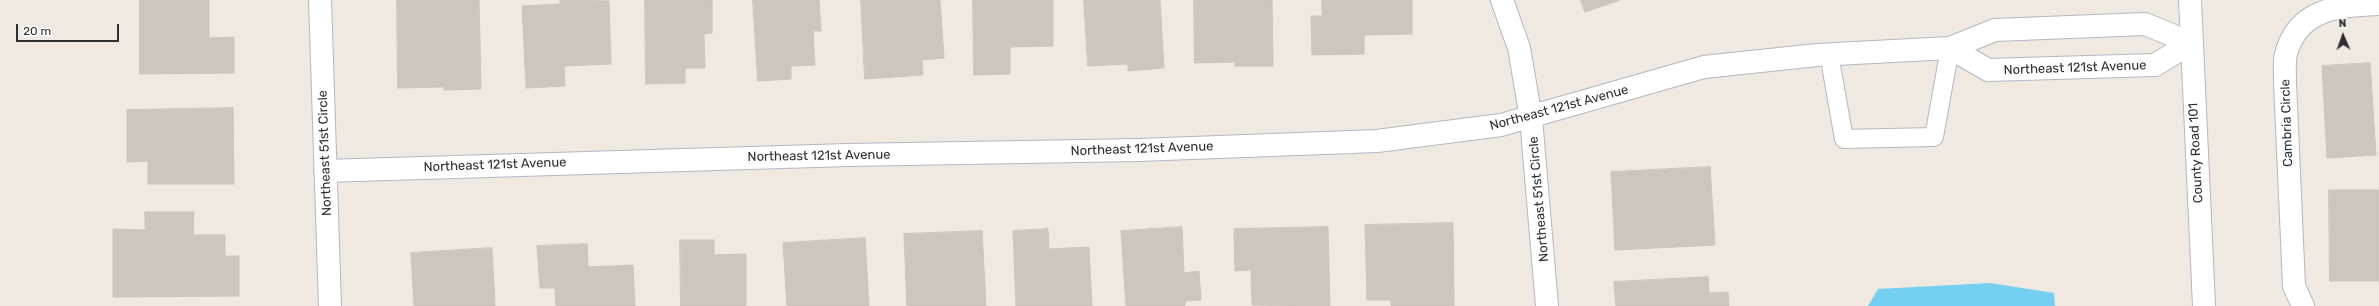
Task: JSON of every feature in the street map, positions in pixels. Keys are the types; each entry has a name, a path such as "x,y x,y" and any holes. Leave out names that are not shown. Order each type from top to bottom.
{"street":[{"name":"Northeast 51st Circle","path":"320,0 330,306"},
{"name":"Northeast 51st Circle","path":"1502,0 1519,48 1531,118 1547,306"},
{"name":"County Road 101","path":"2190,0 2204,306"},
{"name":"Cambria Circle","path":"2303,306 2294,286 2285,82 2286,54 2296,29 2318,13 2349,5 2379,4"},
{"name":"Northeast 121st Avenue","path":"325,171 840,155 1139,150 1377,141 1501,125 1531,118 1704,67 1829,54 1950,48 1995,30 2145,24 2191,43"},
{"name":"Northeast 121st Avenue","path":"1950,48 1988,70 2155,65 2191,43"}],"lane":[{"path":"1829,54 1844,139 1934,137 1950,48"}],"water":[{"path":"1990,283 2054,293 2055,306 1868,306 1878,289"}],"building":[{"path":"140,0 209,0 209,38 234,37 234,73 140,74"},
{"path":"397,0 479,0 481,89 444,90 444,87 398,88"},
{"path":"560,0 609,1 611,64 564,66 565,86 526,88 522,6 560,4"},
{"path":"645,0 712,0 712,33 704,34 705,68 685,68 685,83 646,84"},
{"path":"753,0 819,0 821,31 813,31 815,65 791,66 791,79 758,81"},
{"path":"861,0 940,0 944,58 922,60 923,75 865,79"},
{"path":"973,0 1053,0 1053,46 1010,47 1010,74 974,75"},
{"path":"1084,0 1160,0 1164,68 1128,71 1128,64 1088,66"},
{"path":"1194,0 1272,0 1273,66 1235,66 1235,62 1195,63"},
{"path":"1322,0 1412,0 1412,34 1364,35 1364,54 1312,55 1311,16 1322,16"},
{"path":"1581,0 1620,0 1585,12"},
{"path":"2370,63 2376,155 2327,158 2322,66"},
{"path":"233,108 234,184 148,184 148,161 127,162 127,110"},
{"path":"1710,167 1715,245 1615,250 1611,172"},
{"path":"2329,190 2379,190 2379,281 2330,281"},
{"path":"145,212 194,212 193,235 225,235 225,256 239,256 239,296 113,297 113,229 145,230"},
{"path":"1453,223 1454,306 1391,306 1391,300 1367,300 1365,225"},
{"path":"1182,227 1184,273 1199,271 1201,300 1185,301 1185,306 1126,306 1121,231"},
{"path":"1328,227 1330,306 1252,305 1251,270 1235,271 1234,229"},
{"path":"1048,229 1049,249 1089,247 1092,306 1016,306 1013,231"},
{"path":"982,231 986,306 907,306 904,234"},
{"path":"865,238 869,306 787,306 783,243"},
{"path":"680,240 714,240 714,255 746,254 746,306 681,306"},
{"path":"587,244 588,267 633,265 635,306 556,306 555,288 540,288 537,246"},
{"path":"492,248 495,306 414,306 411,253"},
{"path":"1708,277 1709,293 1728,292 1729,306 1616,306 1614,282"}]}
